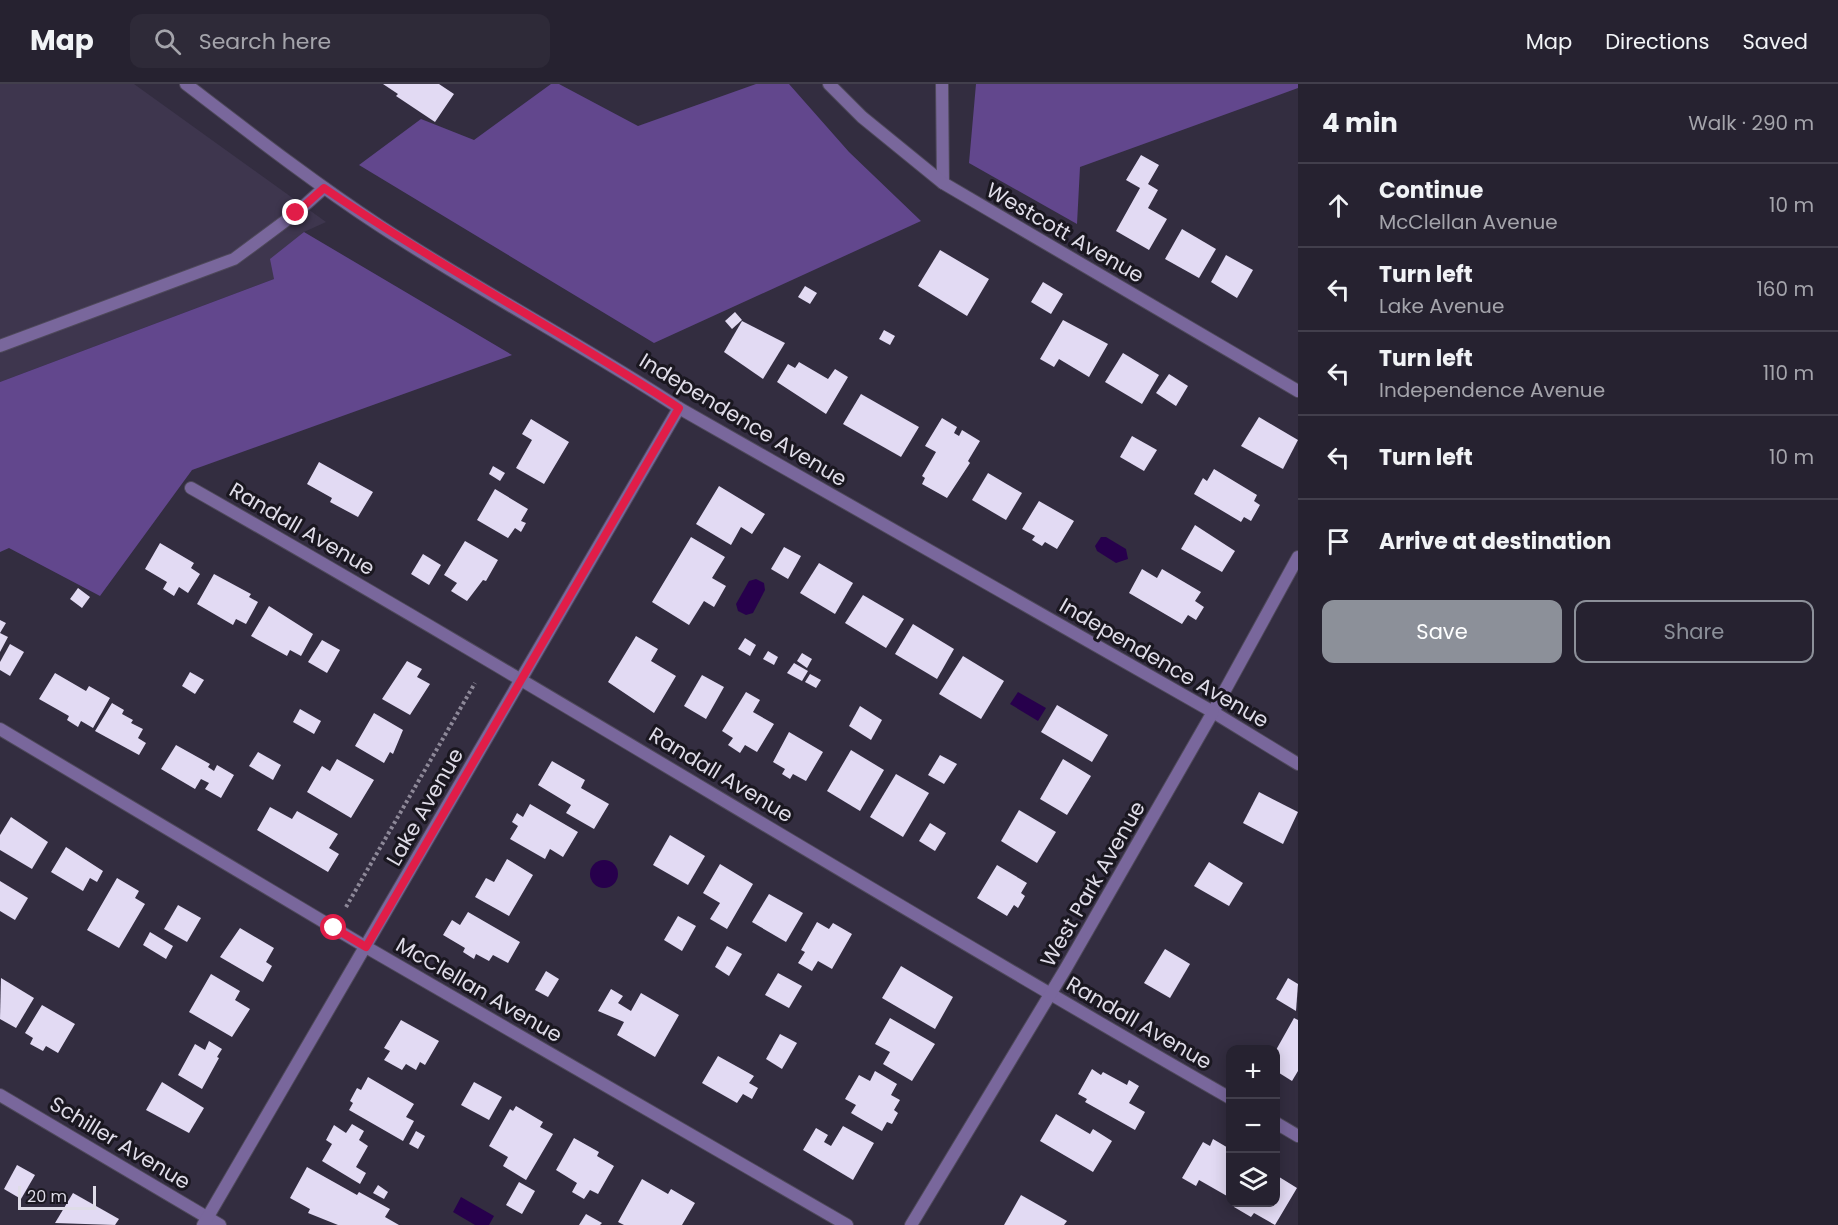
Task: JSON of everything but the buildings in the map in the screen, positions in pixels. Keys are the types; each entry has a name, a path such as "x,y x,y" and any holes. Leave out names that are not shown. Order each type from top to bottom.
{"street":[{"name":"Independence Avenue","path":"186,84 324,188 382,227 608,362 679,408 1213,712 1298,764"},
{"name":"Westcott Avenue","path":"829,84 862,117 943,183 1298,392"},
{"path":"942,84 943,183"},
{"path":"0,345 234,259 296,213 324,188"},
{"name":"Lake Avenue","path":"206,1221 679,408"},
{"name":"Randall Avenue","path":"191,488 522,679 1050,995 1226,1096"},
{"name":"West Park Avenue","path":"911,1225 1050,995 1213,712 1298,557"},
{"name":"McClellan Avenue","path":"0,729 366,947 847,1225"},
{"name":"Schiller Avenue","path":"0,1095 206,1221 220,1225"},
{"path":"1280,1126 1298,1136"}],"path":[{"path":"346,906 475,683"}],"shaded area":[{"path":"0,84 134,84 326,222 304,232 274,279 0,382"},
{"path":"551,84 559,84 638,126 756,84 789,84 849,152 921,221 654,343 359,165 421,119 474,140"},
{"path":"976,84 1298,84 1298,88 1080,167 1077,224 969,163"},
{"path":"304,232 512,355 192,470 100,596 9,548 0,552 0,382 274,279 270,259"},
{"path":"1101,537 1106,537 1126,549 1128,559 1116,563 1097,551 1095,546"},
{"path":"756,579 764,583 765,590 753,613 746,615 738,611 736,604 749,581"},
{"path":"1018,692 1046,708 1038,721 1010,704"},
{"path":"604,860 614,864 618,874 614,884 604,888 594,884 590,874 594,864"},
{"path":"461,1197 494,1216 489,1225 475,1225 453,1212"}],"route":[{"path":"296,213 324,188 382,227 608,362 679,408 366,947 334,928"}]}
